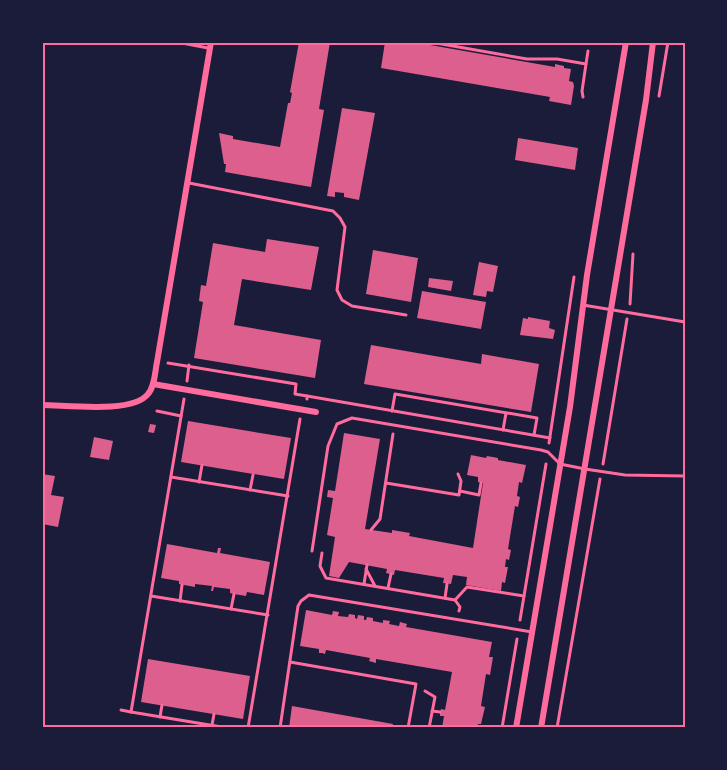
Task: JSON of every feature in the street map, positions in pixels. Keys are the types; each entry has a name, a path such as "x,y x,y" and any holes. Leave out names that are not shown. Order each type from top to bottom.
{"street":[{"path":"516,728 626,42"},
{"path":"541,728 646,100 653,42"},
{"path":"42,405 125,405 143,399 149,393 157,362 211,45"},
{"path":"153,384 316,412"}],"lane":[{"path":"177,42 211,45"},
{"path":"187,183 333,211 345,227 337,290 342,300 352,306 406,315"},
{"path":"583,305 685,322"},
{"path":"312,551 328,446 338,424 352,418 548,452 560,464 585,469 625,475 685,476"},
{"path":"280,728 298,606 300,600 309,596 532,632"},
{"path":"290,662 416,684 408,728"}],"path":[{"path":"430,42 511,58 557,59 586,64"},
{"path":"657,107 668,42"},
{"path":"583,97 588,51"},
{"path":"557,728 628,314 635,244"},
{"path":"502,728 548,452 575,270"},
{"path":"157,362 189,365 296,384 295,394 550,438"},
{"path":"131,712 189,365"},
{"path":"392,411 395,394 537,418 534,435"},
{"path":"248,728 302,410 307,396"},
{"path":"157,411 181,416"},
{"path":"503,430 506,413"},
{"path":"602,422 610,423"},
{"path":"371,530 380,519 394,434 383,432"},
{"path":"389,463 396,464"},
{"path":"199,482 202,465"},
{"path":"386,483 459,495 461,481 458,474"},
{"path":"250,490 253,475"},
{"path":"171,477 288,496"},
{"path":"460,491 479,495 481,483"},
{"path":"324,543 320,566 326,578 455,600 469,586 524,596"},
{"path":"364,584 367,567 375,586"},
{"path":"388,588 391,574"},
{"path":"445,598 447,584"},
{"path":"180,601 182,585"},
{"path":"231,609 234,594"},
{"path":"151,596 268,615"},
{"path":"416,684 435,697 429,728"},
{"path":"160,717 162,705"},
{"path":"121,710 228,728"},
{"path":"432,711 441,712"},
{"path":"212,725 213,714"}],"building":[{"path":"299,42 330,42 319,109 324,110 311,187 225,172 226,164 224,164 219,133 233,136 233,139 280,147 292,93 290,92"},
{"path":"385,42 413,42 555,67 555,64 564,66 564,68 571,69 569,81 573,82 574,86 571,105 549,101 550,97 381,68"},
{"path":"342,108 375,113 359,200 344,197 344,193 335,192 335,197 327,196"},
{"path":"518,138 578,148 575,170 515,160"},
{"path":"267,239 319,247 311,290 242,279 234,325 321,340 315,378 194,358 203,302 199,301 201,285 206,286 213,243 265,252"},
{"path":"373,250 418,258 411,302 366,294"},
{"path":"479,262 498,266 493,292 487,291 486,297 473,295"},
{"path":"429,278 453,281 451,291 428,287"},
{"path":"422,291 486,302 481,329 417,318"},
{"path":"528,317 550,321 549,328 555,330 553,339 520,335 523,318 528,319"},
{"path":"371,345 481,364 482,354 539,364 531,412 364,384"},
{"path":"188,421 291,438 284,479 181,462"},
{"path":"150,424 156,425 154,433 148,432"},
{"path":"344,433 380,439 365,529 410,533 409,536 473,548 483,483 478,482 478,477 467,475 471,455 498,458 498,460 526,465 522,483 519,482 517,496 520,497 518,507 515,506 508,549 511,550 509,560 506,559 505,567 508,567 501,591 466,585 467,577 453,575 451,584 443,583 444,578 395,570 394,575 386,573 387,569 349,562 339,578 329,576 335,537 327,535 333,498 327,497 328,490 335,491"},
{"path":"94,437 113,441 109,460 90,457"},
{"path":"42,474 55,476 51,495 64,497 58,527 42,524"},
{"path":"167,544 217,553 218,548 221,548 220,553 270,562 264,595 247,592 246,596 230,593 230,589 214,587 211,591 212,586 195,584 195,587 161,578"},
{"path":"306,610 332,615 333,611 339,612 338,616 348,617 349,614 355,615 357,619 358,615 364,616 364,620 367,617 373,618 373,621 383,623 383,620 390,621 389,624 399,626 400,622 407,624 406,627 492,642 489,657 493,657 490,675 486,674 481,706 485,707 481,724 478,724 477,728 442,728 444,716 440,716 440,712 441,709 445,710 452,672 376,659 376,663 369,661 370,658 326,650 325,654 319,653 319,649 300,646"},
{"path":"148,659 250,676 243,719 141,702"},
{"path":"292,706 393,724 392,728 289,728"}]}
